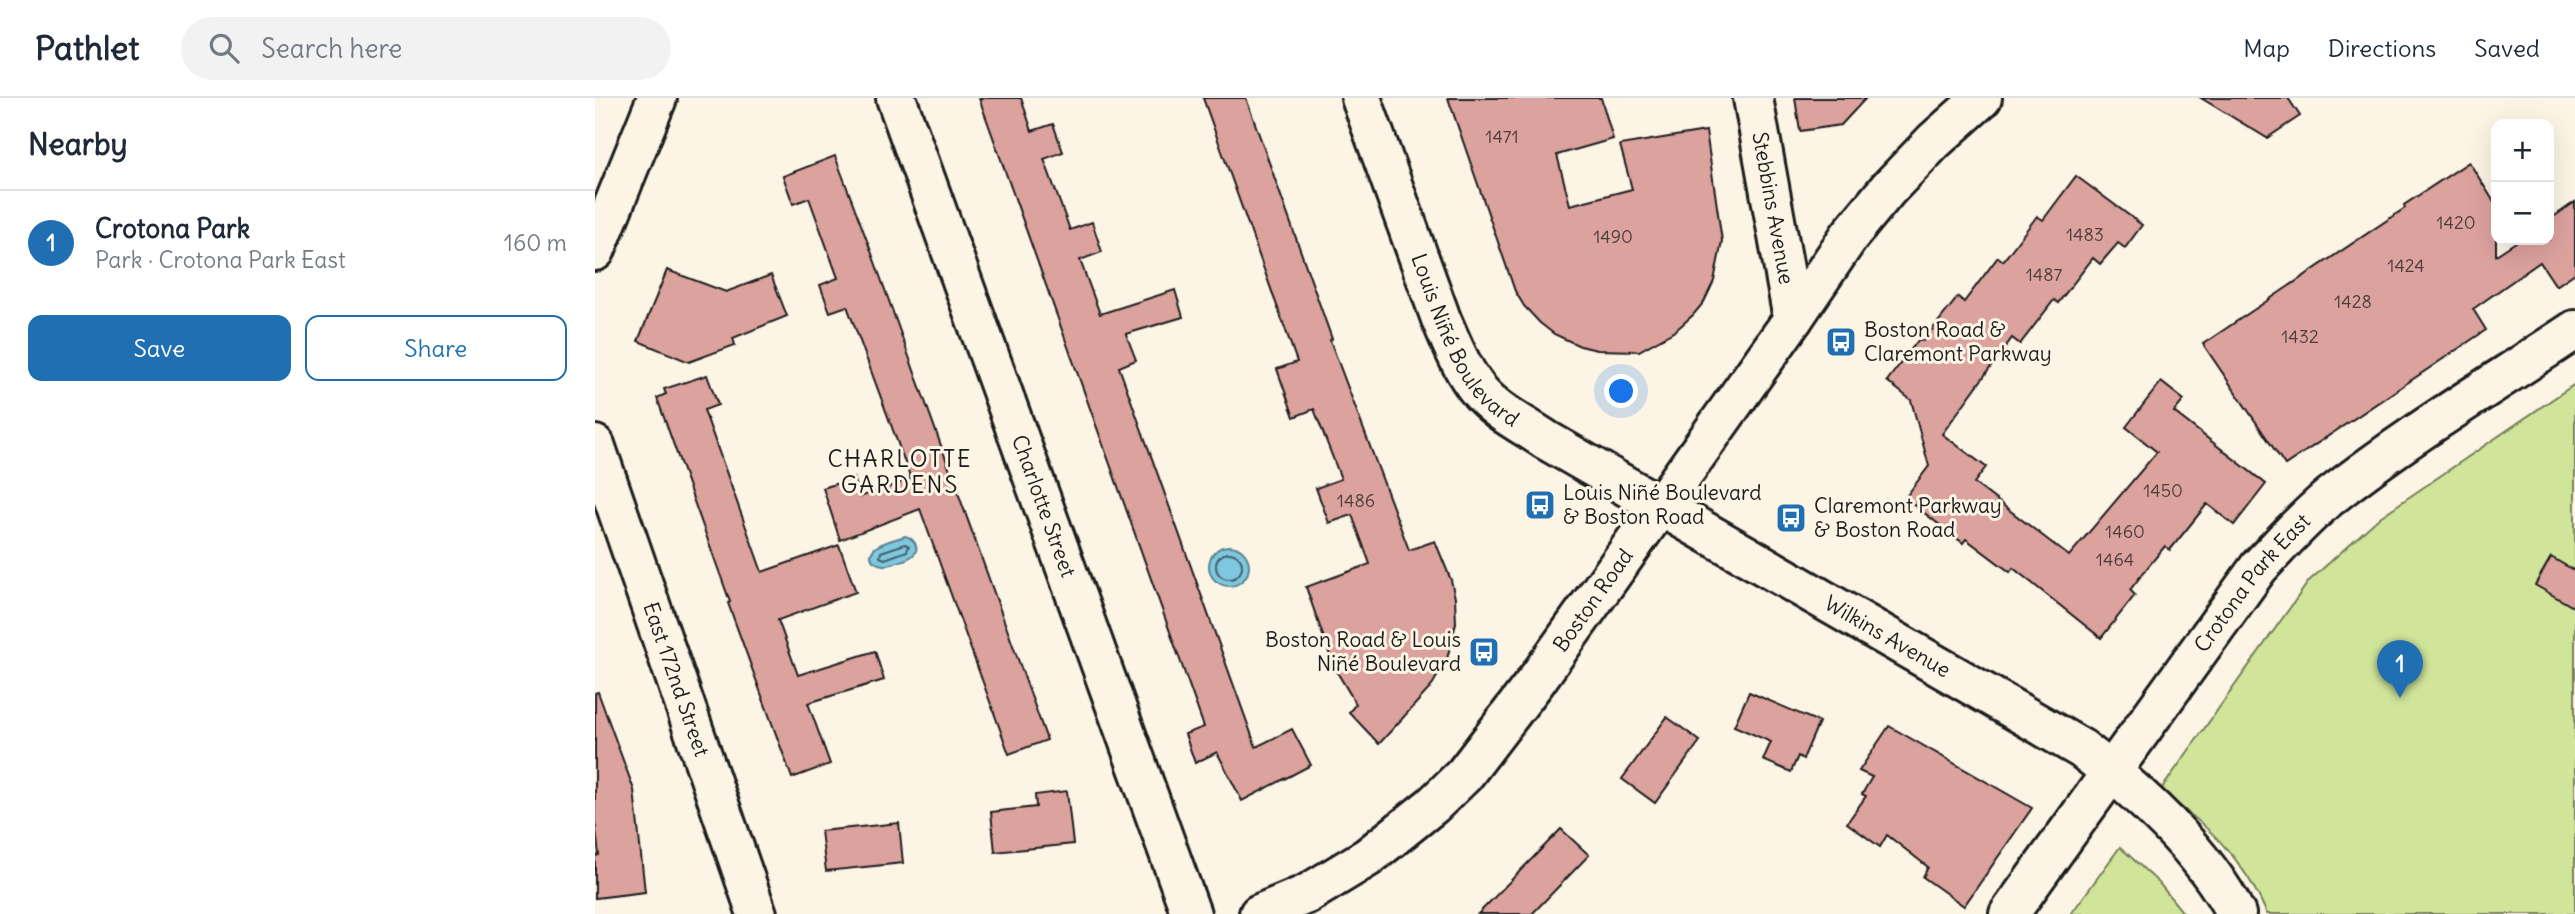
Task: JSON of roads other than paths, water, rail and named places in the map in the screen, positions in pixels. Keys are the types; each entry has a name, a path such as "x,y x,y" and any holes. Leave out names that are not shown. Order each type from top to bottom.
{"street":[{"path":"595,251 657,98"},
{"name":"Charlotte Street","path":"896,98 1191,914"},
{"name":"Louis Niñé Boulevard","path":"1361,98 1441,319 1455,352 1475,385 1501,411 1660,507"},
{"name":"Stebbins Avenue","path":"1753,98 1793,319"},
{"name":"Boston Road","path":"1259,914 1307,894 1368,857 1433,805 1464,775 1536,681 1850,235 1934,141 1982,98"},
{"name":"Crotona Park East","path":"2009,914 2259,567 2290,535 2330,497 2379,461 2575,330"},
{"name":"East 172nd Street","path":"595,445 757,914"},
{"name":"Wilkins Avenue","path":"1660,507 2082,749 2112,772 2187,844 2207,866 2236,914"}],"water":[{"path":"905,536 913,541 916,547 912,556 887,565 873,560 871,553 874,549"},
{"path":"1229,546 1243,552 1249,566 1243,580 1229,586 1215,580 1209,566 1215,552"}],"place":[{"name":"Boston Road & Claremont Parkway","path":"1841,342"},
{"name":"Louis Niñé Boulevard & Boston Road","path":"1540,505"},
{"name":"Claremont Parkway & Boston Road","path":"1791,518"},
{"name":"Boston Road & Louis Niñé Boulevard","path":"1484,652"},
{"name":"Crotona Park","path":"2400,698"}],"district":[{"name":"CHARLOTTE GARDENS","path":"900,472"}]}
